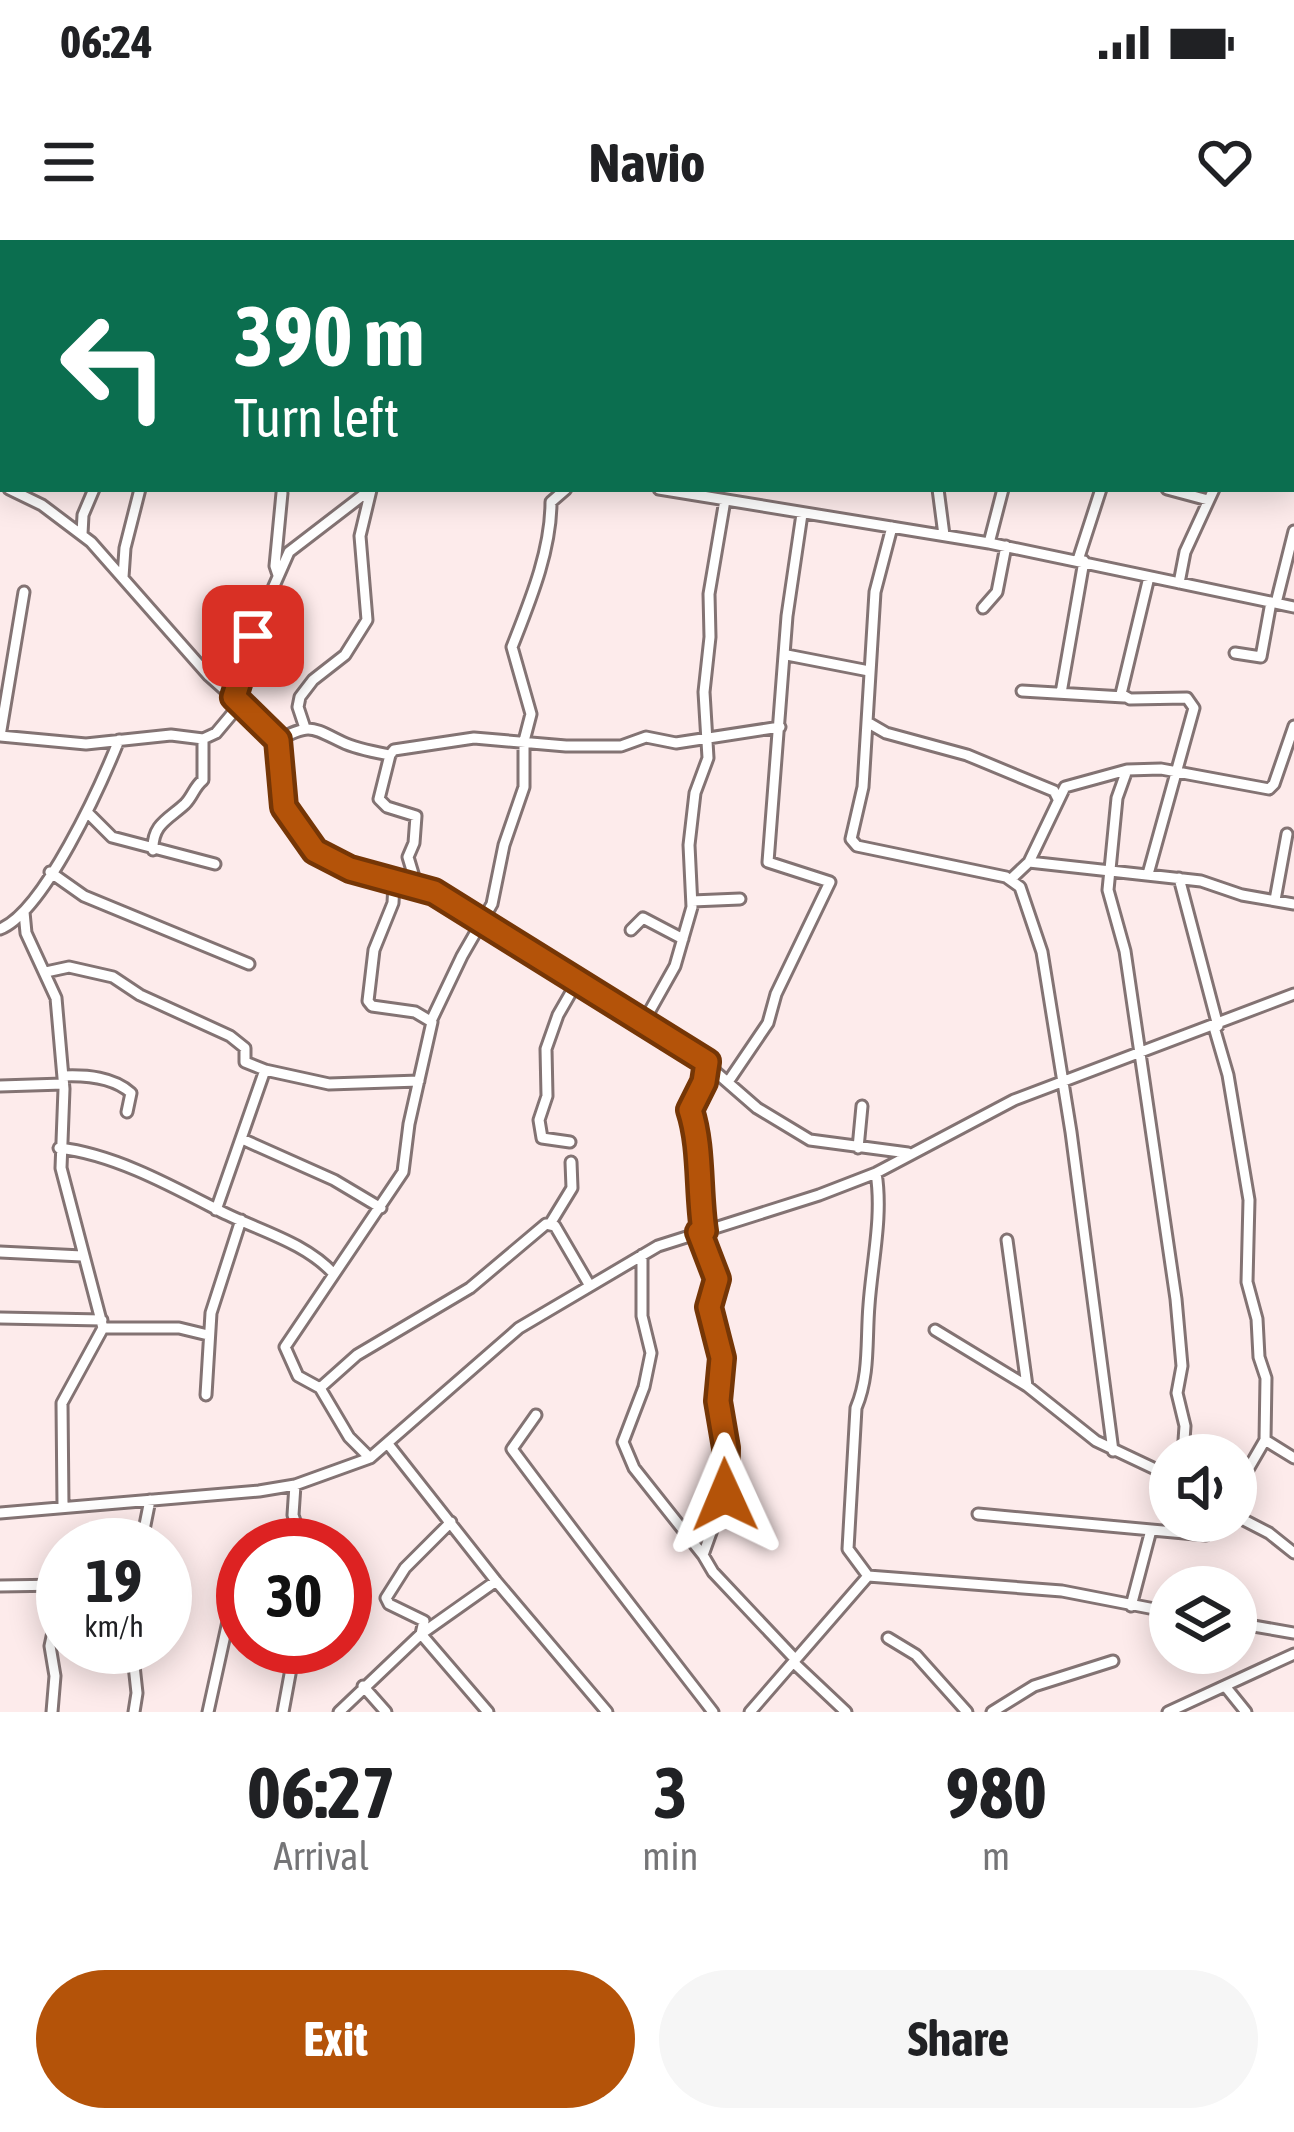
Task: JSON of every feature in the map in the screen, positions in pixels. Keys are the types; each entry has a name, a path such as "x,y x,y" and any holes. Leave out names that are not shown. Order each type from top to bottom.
{"street":[{"path":"3,502 4,492"},
{"path":"17,492 82,534 209,676 278,740 284,778 280,796 304,840 336,862 434,892 711,1065 758,1108 810,1140 908,1153"},
{"path":"82,534 83,515 93,492"},
{"path":"124,581 124,548 139,492"},
{"path":"24,592 12,650 4,734 86,744 171,735 203,739 216,734 238,700 259,620 294,547 367,492"},
{"path":"305,728 300,697 345,655 367,620 360,536 370,492"},
{"path":"370,1458 349,1437 320,1388 298,1376 285,1347 403,1172 431,1021 492,904 504,845 524,787 524,741 531,713 512,646 532,601 551,530 551,502 563,492"},
{"path":"677,492 1006,546 1294,607"},
{"path":"938,492 944,535"},
{"path":"989,543 1002,492"},
{"path":"1061,693 1081,560 1100,492"},
{"path":"278,575 282,493"},
{"path":"1179,583 1182,560 1211,494"},
{"path":"644,1023 675,966 692,901 689,845 695,793 708,758 709,740 704,692 709,594 724,500"},
{"path":"728,1082 767,1023 776,994 830,882 768,862 791,574 802,514"},
{"path":"892,527 876,583 863,787 852,832 854,844 1011,879 1021,887 1037,930 1064,1082 1113,1451"},
{"path":"1235,653 1261,657 1294,531"},
{"path":"983,608 998,592 1006,546"},
{"path":"1124,697 1121,689 1149,577"},
{"path":"787,656 869,671"},
{"path":"1022,691 1192,701 1193,717 1174,770 1148,874"},
{"path":"866,722 886,734 967,755 1059,792 1126,770 1174,770 1269,789 1294,726"},
{"path":"417,887 408,856 416,815 387,807 379,799 394,750 474,738 584,746 621,746 646,737 676,743 780,727"},
{"path":"278,740 305,728 390,755"},
{"path":"153,850 162,820 187,803 203,779 203,739"},
{"path":"0,929 24,912 88,813 119,740"},
{"path":"1126,770 1117,798 1108,890 1125,951 1176,1299 1182,1366 1177,1394 1185,1434"},
{"path":"1011,879 1029,862 1059,792"},
{"path":"88,813 104,832 153,850 215,864"},
{"path":"1275,900 1287,834"},
{"path":"1029,862 1148,874 1294,904"},
{"path":"50,872 84,896 249,964"},
{"path":"1184,882 1188,919 1232,1095 1249,1200 1247,1282 1257,1319 1258,1357 1266,1378 1265,1440 1257,1454"},
{"path":"394,883 393,903 374,950 368,1001 372,1006 415,1012 431,1021"},
{"path":"692,901 740,899"},
{"path":"24,912 26,933 56,998 63,1080 59,1148 102,1324 62,1402 64,1506"},
{"path":"631,930 643,917 683,939"},
{"path":"46,972 68,968 125,984 230,1036 245,1048 245,1062 265,1070 329,1084 419,1081"},
{"path":"570,1142 542,1138 539,1120 547,1096 546,1049 577,982"},
{"path":"0,1513 295,1485 370,1458 519,1328 642,1255 879,1171 1014,1100 1294,994"},
{"path":"703,1555 728,1485 718,1401 722,1358 709,1307 717,1279 702,1232 697,1130 690,1110 711,1065"},
{"path":"216,1210 265,1070"},
{"path":"0,1087 97,1077 125,1087 131,1094 127,1112"},
{"path":"858,1148 862,1106"},
{"path":"242,1138 334,1180 381,1208"},
{"path":"59,1148 107,1161 241,1220 299,1248 334,1274"},
{"path":"874,1151 879,1171 869,1334 856,1408 848,1549 868,1576 1062,1591 1149,1609"},
{"path":"320,1388 357,1355 470,1288 518,1244 550,1224 572,1188 571,1162"},
{"path":"206,1395 212,1354 208,1335 241,1220"},
{"path":"550,1224 564,1238 590,1286"},
{"path":"1006,1240 1027,1386"},
{"path":"0,1252 82,1256"},
{"path":"642,1255 642,1316 651,1353 623,1442 634,1468 713,1572 846,1712"},
{"path":"0,1318 178,1328 208,1335"},
{"path":"934,1330 1027,1386 1113,1451 1149,1467"},
{"path":"536,1415 512,1449 713,1712"},
{"path":"1265,1440 1294,1458"},
{"path":"388,1444 607,1712"},
{"path":"294,1518 295,1485"},
{"path":"146,1518 150,1500"},
{"path":"978,1514 1149,1529"},
{"path":"421,1634 424,1622 386,1598 405,1568 451,1522"},
{"path":"1257,1527 1294,1553"},
{"path":"1131,1606 1149,1537"},
{"path":"750,1712 868,1576"},
{"path":"340,1712 421,1634 496,1581"},
{"path":"0,1586 36,1585"},
{"path":"1257,1627 1294,1634"},
{"path":"421,1634 488,1712"},
{"path":"888,1638 916,1655 968,1712"},
{"path":"1168,1712 1294,1654"},
{"path":"992,1712 1034,1686 1113,1661"},
{"path":"52,1712 55,1674"},
{"path":"134,1712 135,1674"},
{"path":"208,1712 216,1674"},
{"path":"284,1712 293,1674"},
{"path":"363,1686 386,1712"},
{"path":"1226,1686 1246,1712"}],"route":[{"path":"253,636 234,697 278,740 284,778 280,796 290,819 315,851 350,869 434,892 707,1062 704,1082 690,1110 697,1130 696,1171 704,1231 699,1232 717,1279 709,1307 722,1358 718,1401 726,1448 725,1495"}]}
